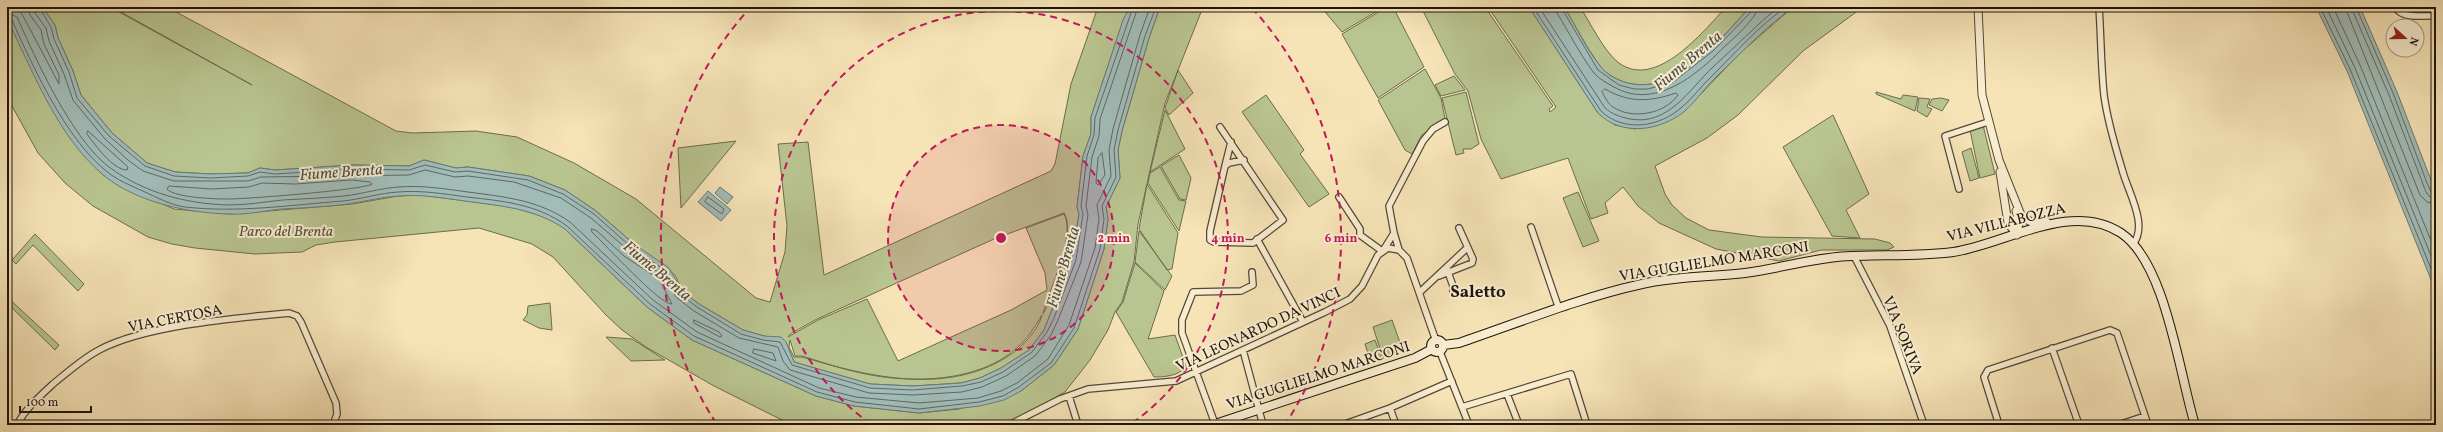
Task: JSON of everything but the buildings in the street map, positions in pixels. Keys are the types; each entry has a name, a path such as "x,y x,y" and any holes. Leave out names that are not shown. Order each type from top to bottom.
{"main road":[{"name":"VIA VILLABOZZA","path":"1854,256 1925,254 1971,248 2055,223 2079,219 2104,224 2120,232 2133,244 2149,264 2161,294 2195,425"},
{"name":"VIA GUGLIELMO MARCONI","path":"1213,424 1416,358 1438,349 1643,284 1744,273 1809,261 1854,256"},
{"name":"VIA GUGLIELMO MARCONI","path":"1436,340 1432,344 1438,349"}],"street":[{"path":"1978,7 1979,77 1988,122 1999,160 2020,215 2026,221 2043,223 2067,218 2079,219"},
{"path":"2099,7 2104,96 2122,170 2137,214 2139,229 2138,238 2133,244"},
{"path":"2395,7 2401,14 2436,16"},
{"path":"1436,340 1410,264 1400,250 1394,233 1389,206 1423,141 1434,129 1445,122"},
{"path":"1959,189 1945,136 1988,122"},
{"path":"1220,127 1231,142 1244,160 1283,220 1253,243 1214,242 1210,240 1210,231 1231,142"},
{"path":"1226,166 1229,163 1244,160"},
{"path":"1971,248 2003,234 2006,228 2006,213 1999,160"},
{"path":"1339,198 1360,229 1360,235 1383,251 1393,248 1400,250"},
{"path":"2013,199 2019,224 2017,235"},
{"path":"2006,213 2011,229 2017,235"},
{"path":"1530,227 1558,306"},
{"path":"1447,270 1472,263 1473,259 1459,228"},
{"name":"VIA LEONARDO DA VINCI","path":"1009,425 1069,396 1099,387 1169,383 1196,372 1350,299 1362,286 1394,233"},
{"path":"1257,239 1303,322"},
{"path":"1420,292 1447,270 1467,248"},
{"name":"VIA SORIVA","path":"1854,256 1890,326 1924,425"},
{"path":"1447,270 1454,289 1453,291"},
{"path":"1213,424 1182,333 1182,320 1190,295 1196,292 1241,291 1252,285 1252,272"},
{"name":"VIA CERTOSA","path":"17,425 40,396 78,363 99,350 120,341 176,327 289,313 297,316 336,403 336,414 333,425"},
{"path":"1999,425 1984,378 1988,370 2110,330 2114,331 2148,425"},
{"path":"2052,348 2079,425"},
{"path":"1438,349 1469,425"},
{"path":"1243,350 1263,425"},
{"path":"1462,408 1571,374 1587,425"},
{"path":"1342,425 1390,408 1452,381"},
{"path":"1507,394 1519,425"},
{"path":"1069,396 1078,425"},
{"path":"1390,408 1396,425"},
{"path":"2118,425 2145,416"}],"green space":[{"path":"42,7 110,7 252,85 112,7 167,7 396,131 413,133 476,131 517,137 574,163 636,199 756,298 770,302 785,252 787,226 778,144 808,142 824,275 1051,171 1055,164 1071,84 1098,7 1130,7 1123,21 1091,117 1091,134 1083,156 1077,207 1079,214 1072,259 1044,330 1029,350 1001,368 980,378 961,383 913,386 870,384 794,362 786,342 743,330 699,304 683,292 675,275 634,244 596,211 565,190 529,176 468,167 456,168 424,160 409,166 353,165 275,170 260,168 248,173 210,174 175,172 147,163 112,133 81,95 73,71 58,38 55,25","holes":["1064,213 1067,221 1067,224 1064,214 1026,228 1045,273 1047,290 1011,310 898,361 867,299 818,320 788,337 790,334 817,319 994,239","1066,240 1062,263 1043,314 1060,264","1042,315 1034,331 1022,346 1013,353 989,367 963,375 944,378 984,368 1002,359 1018,347 1025,340","790,340 795,356 802,356 831,365 802,357 794,357 789,347","831,365 882,376 907,379 880,377 846,370"]},
{"name":"Parco del Brenta","path":"1160,7 1203,7 1165,103 1138,224 1134,262 1122,302 1115,312 1108,330 1090,360 1065,392 1020,417 1000,425 800,425 784,421 714,386 646,347 622,330 606,315 553,257 532,244 479,228 335,242 316,245 302,252 255,254 195,248 172,244 148,237 93,206 65,183 38,153 7,97 7,16 55,114 80,149 102,174 122,186 174,209 229,214 352,204 398,196 421,195 512,207 551,219 565,229 647,307 692,340 816,396 854,406 919,413 959,409 1021,391 1054,365 1078,329 1104,249 1108,219 1106,207 1120,178 1118,150 1122,131 1149,38"},
{"path":"1321,7 1384,7 1342,32"},
{"path":"1387,7 1393,7 1424,67 1378,98 1342,34"},
{"path":"1421,7 1485,7 1553,106 1549,109 1550,112 1556,107 1488,7 1529,7 1598,113 1615,125 1635,129 1698,97 1740,53 1793,7 1863,7 1803,51 1738,115 1707,138 1655,166 1665,194 1672,205 1686,218 1709,230 1762,237 1875,239 1890,243 1894,247 1887,250 1821,250 1779,261 1716,249 1659,223 1638,206 1623,187 1605,203 1608,213 1591,219 1568,158 1501,179 1481,139 1468,91 1455,74"},
{"path":"1564,7 1580,7 1608,52 1619,63 1633,69 1648,69 1663,64 1692,43 1726,7 1750,7 1710,49 1694,63 1678,74 1661,82 1643,85 1624,82 1611,76 1603,70 1591,53"},
{"path":"1425,69 1441,98 1445,119 1422,135 1412,154 1405,150 1378,100"},
{"path":"1178,70 1193,93 1169,115 1165,108"},
{"path":"1454,76 1465,90 1441,96 1435,85"},
{"path":"1466,92 1479,144 1471,149 1463,149 1464,153 1456,155 1442,98"},
{"path":"1876,92 1901,99 1903,95 1918,97 1915,111 1876,94"},
{"path":"1266,95 1304,150 1300,154 1329,194 1309,207 1242,112"},
{"path":"1919,98 1930,99 1927,107 1932,109 1927,117 1917,111"},
{"path":"1941,98 1949,100 1942,111 1929,105 1932,99"},
{"path":"1165,110 1185,149 1150,172"},
{"path":"1833,115 1869,194 1846,210 1860,238 1832,236 1783,147"},
{"path":"1983,125 1995,174 1980,178 1970,130"},
{"path":"736,141 681,208 678,148"},
{"path":"1971,148 1979,178 1970,181 1962,152"},
{"path":"1179,155 1191,178 1186,200 1180,199 1161,166"},
{"path":"1160,167 1179,200 1186,201 1179,231 1148,183 1150,173"},
{"path":"1147,184 1178,233 1172,269 1167,270 1139,229"},
{"path":"1578,192 1599,241 1583,247 1563,198"},
{"path":"1139,231 1172,276 1165,290 1135,262"},
{"path":"35,234 84,284 78,291 33,245 16,264 12,260"},
{"path":"1135,263 1164,291 1148,339 1175,335 1186,366 1176,374 1154,377 1116,312 1123,302"},
{"path":"7,297 59,345 55,350 7,303"},
{"path":"550,303 552,330 539,328 523,320 527,315 528,306"},
{"path":"1392,320 1403,351 1383,358 1373,327"},
{"path":"606,337 632,339 665,360 631,361"},
{"path":"1375,340 1382,359 1371,363 1365,344"}],"water":[{"name":"Fiume Brenta","path":"7,7 42,7 55,25 58,38 73,71 81,95 112,133 147,163 175,172 210,174 248,173 260,168 275,170 353,165 409,166 424,160 456,168 468,167 529,176 565,190 596,211 634,244 669,268 683,292 699,304 743,330 764,336 781,337 786,342 794,362 870,384 913,386 961,383 980,378 1001,368 1029,350 1044,330 1072,259 1079,214 1077,207 1083,156 1091,134 1091,117 1123,20 1130,7 1160,7 1149,38 1122,131 1118,150 1120,178 1106,207 1108,219 1104,249 1078,329 1054,365 1021,391 1004,400 980,406 919,413 854,406 816,396 692,340 647,307 565,229 541,216 529,212 432,197 407,196 340,205 229,214 179,208 146,199 130,192 115,184 102,174 86,159 72,142 48,103 9,23"},
{"path":"1529,7 1564,7 1591,53 1603,70 1611,76 1624,82 1643,85 1661,82 1678,74 1695,63 1725,35 1750,7 1793,7 1745,49 1714,79 1685,111 1675,118 1653,127 1629,128 1618,126 1608,121 1598,113"},
{"path":"2316,7 2360,7 2397,92 2436,193 2436,292 2347,71"},
{"path":"720,187 733,197 727,204 715,193"},
{"path":"708,191 731,210 721,221 698,202"}],"district":[{"name":"Saletto","path":"1478,291"}]}
